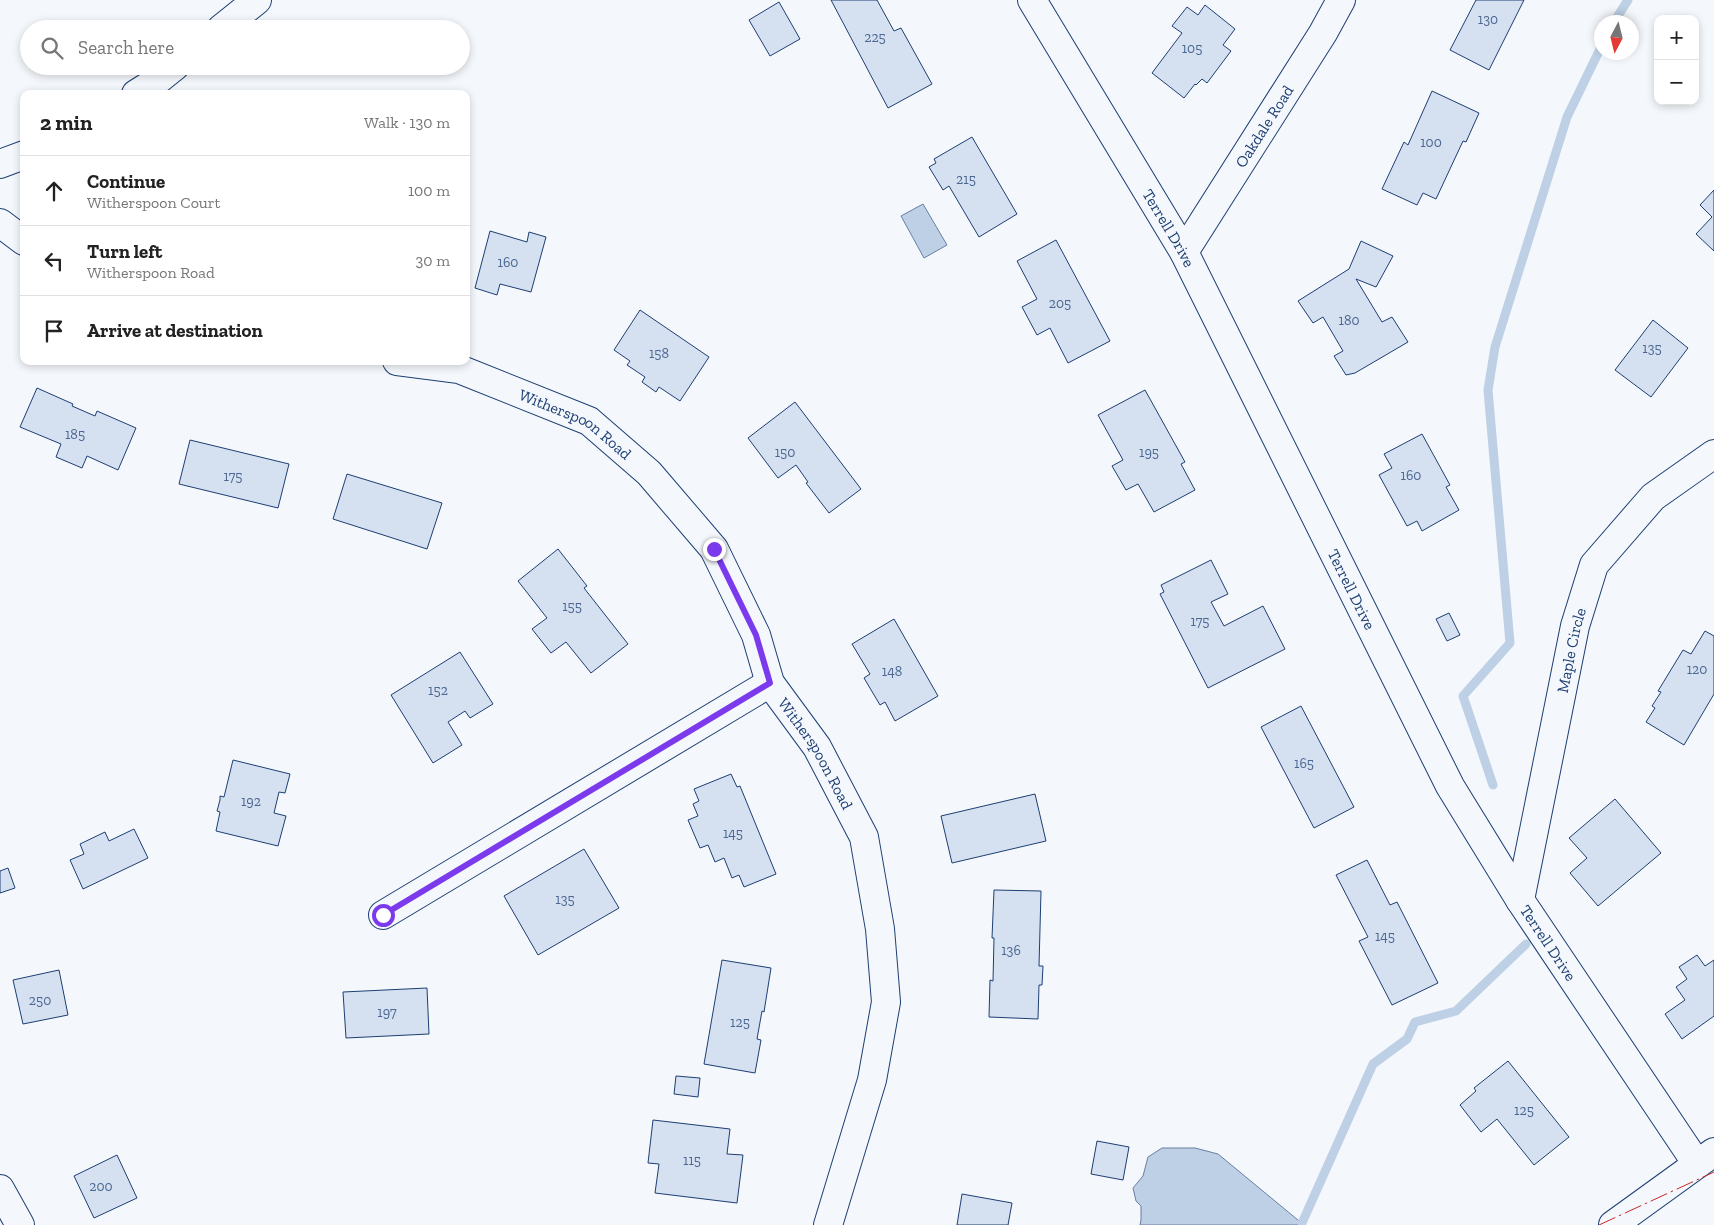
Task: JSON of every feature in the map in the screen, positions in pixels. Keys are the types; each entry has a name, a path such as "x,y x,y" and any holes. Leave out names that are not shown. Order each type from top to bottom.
{"street":[{"path":"232,20 257,0"},
{"name":"Terrell Drive","path":"1032,0 1184,252 1450,786 1520,900 1705,1158"},
{"name":"Oakdale Road","path":"1184,252 1323,33 1341,0"},
{"path":"142,90 164,75"},
{"path":"0,164 20,156"},
{"path":"0,222 20,238"},
{"name":"Witherspoon Road","path":"425,365 459,370 589,420 649,473 714,549 756,635 770,683 817,748 864,837 880,929 886,1002 872,1080 828,1225"},
{"name":"Maple Circle","path":"1520,900 1575,626 1594,565 1653,496 1714,454"},
{"path":"383,915 770,683"},
{"path":"1613,1225 1705,1158"},
{"path":"0,1189 20,1225"}],"water":[{"path":"923,204 947,245 924,258 901,216"},
{"path":"1162,1148 1195,1148 1218,1154 1304,1225 1140,1225 1141,1206 1136,1201 1133,1188 1143,1176 1148,1157"}],"building":[{"path":"831,0 877,0 894,31 901,28 932,84 888,108"},
{"path":"1476,0 1524,0 1489,70 1450,50"},
{"path":"779,2 800,39 770,56 749,20"},
{"path":"1205,5 1235,29 1223,45 1231,51 1207,83 1202,79 1195,84 1184,98 1152,73 1182,33 1172,26 1187,7 1198,15"},
{"path":"1432,91 1479,113 1466,142 1463,141 1436,199 1423,193 1417,205 1382,189 1404,142 1408,145"},
{"path":"972,137 1017,214 979,237 949,186 943,190 929,167 936,163 934,159"},
{"path":"1714,190 1714,251 1696,234 1712,217 1700,205"},
{"path":"490,231 527,242 529,232 546,237 531,292 500,284 497,295 475,288"},
{"path":"1056,240 1110,341 1068,363 1050,328 1037,335 1022,307 1037,299 1017,261"},
{"path":"1361,241 1393,256 1376,287 1356,279 1382,322 1392,317 1408,342 1355,373 1346,375 1334,356 1343,351 1323,317 1313,323 1298,301 1349,269"},
{"path":"640,310 709,357 680,401 659,387 656,392 642,382 645,377 627,365 630,361 614,350"},
{"path":"1653,320 1688,348 1651,397 1615,370"},
{"path":"37,388 95,416 97,411 136,428 118,470 87,456 82,468 56,457 61,444 20,427"},
{"path":"1145,390 1185,462 1181,464 1195,490 1154,512 1138,484 1126,490 1112,466 1123,460 1098,415"},
{"path":"795,402 861,489 829,513 806,483 808,482 796,465 778,478 748,438"},
{"path":"1422,434 1450,485 1446,487 1459,510 1422,531 1417,521 1407,526 1379,475 1392,468 1384,454"},
{"path":"190,440 289,464 278,508 179,484"},
{"path":"347,474 442,503 427,549 333,519"},
{"path":"558,549 587,586 584,588 628,644 591,673 566,642 551,653 532,629 547,618 518,581"},
{"path":"1211,560 1228,594 1211,602 1224,626 1263,606 1285,649 1208,688 1160,594 1164,592 1161,585"},
{"path":"1449,613 1460,635 1447,641 1436,619"},
{"path":"894,619 938,696 895,721 885,702 880,705 864,678 870,674 852,644"},
{"path":"1705,631 1714,636 1714,694 1684,745 1646,722 1655,708 1652,706 1661,692 1658,691 1683,650 1691,654"},
{"path":"460,652 493,704 470,718 465,711 448,722 462,745 433,763 391,695"},
{"path":"1301,706 1354,807 1314,828 1261,727"},
{"path":"233,760 290,774 285,793 279,792 274,813 286,816 278,846 216,831 220,812 217,811 220,796 224,797"},
{"path":"731,774 737,787 740,786 776,874 744,887 739,875 732,878 724,858 715,862 708,845 700,848 688,820 698,816 693,804 699,801 694,789"},
{"path":"1035,794 1046,841 952,863 941,816"},
{"path":"1615,799 1661,853 1598,906 1570,873 1587,858 1569,838"},
{"path":"134,829 148,858 83,889 70,860 84,854 80,844 105,832 109,841"},
{"path":"584,849 619,908 538,955 504,896"},
{"path":"1367,860 1390,905 1397,902 1438,983 1392,1005 1359,941 1368,937 1336,875"},
{"path":"8,868 15,888 0,893 0,871"},
{"path":"994,890 1041,891 1039,966 1043,966 1042,985 1039,985 1038,1019 989,1017 990,980 993,981"},
{"path":"1697,955 1705,966 1714,960 1714,1016 1682,1039 1665,1014 1685,1000 1676,987 1687,979 1679,967"},
{"path":"722,960 771,968 764,1012 762,1011 757,1039 761,1040 755,1073 704,1064"},
{"path":"59,970 68,1015 23,1024 13,980"},
{"path":"427,988 429,1034 346,1038 343,992"},
{"path":"1508,1061 1569,1137 1534,1165 1497,1119 1481,1132 1460,1105 1476,1091 1474,1088"},
{"path":"676,1076 700,1078 698,1097 674,1094"},
{"path":"653,1120 730,1129 727,1154 743,1155 737,1203 655,1193 659,1164 648,1163"},
{"path":"1097,1141 1129,1147 1123,1180 1091,1174"},
{"path":"117,1155 137,1198 94,1218 74,1176"},
{"path":"962,1194 1012,1203 1008,1225 957,1225"}],"waterway":[{"path":"1618,15 1628,0"},
{"path":"1493,785 1463,696 1510,643 1488,390 1495,347 1567,117 1595,60"},
{"path":"1302,1223 1373,1064 1407,1039 1415,1022 1456,1011 1526,944"}],"power":[{"path":"1599,1225 1714,1172"}],"route":[{"path":"383,915 770,683 756,635 714,549"}]}
